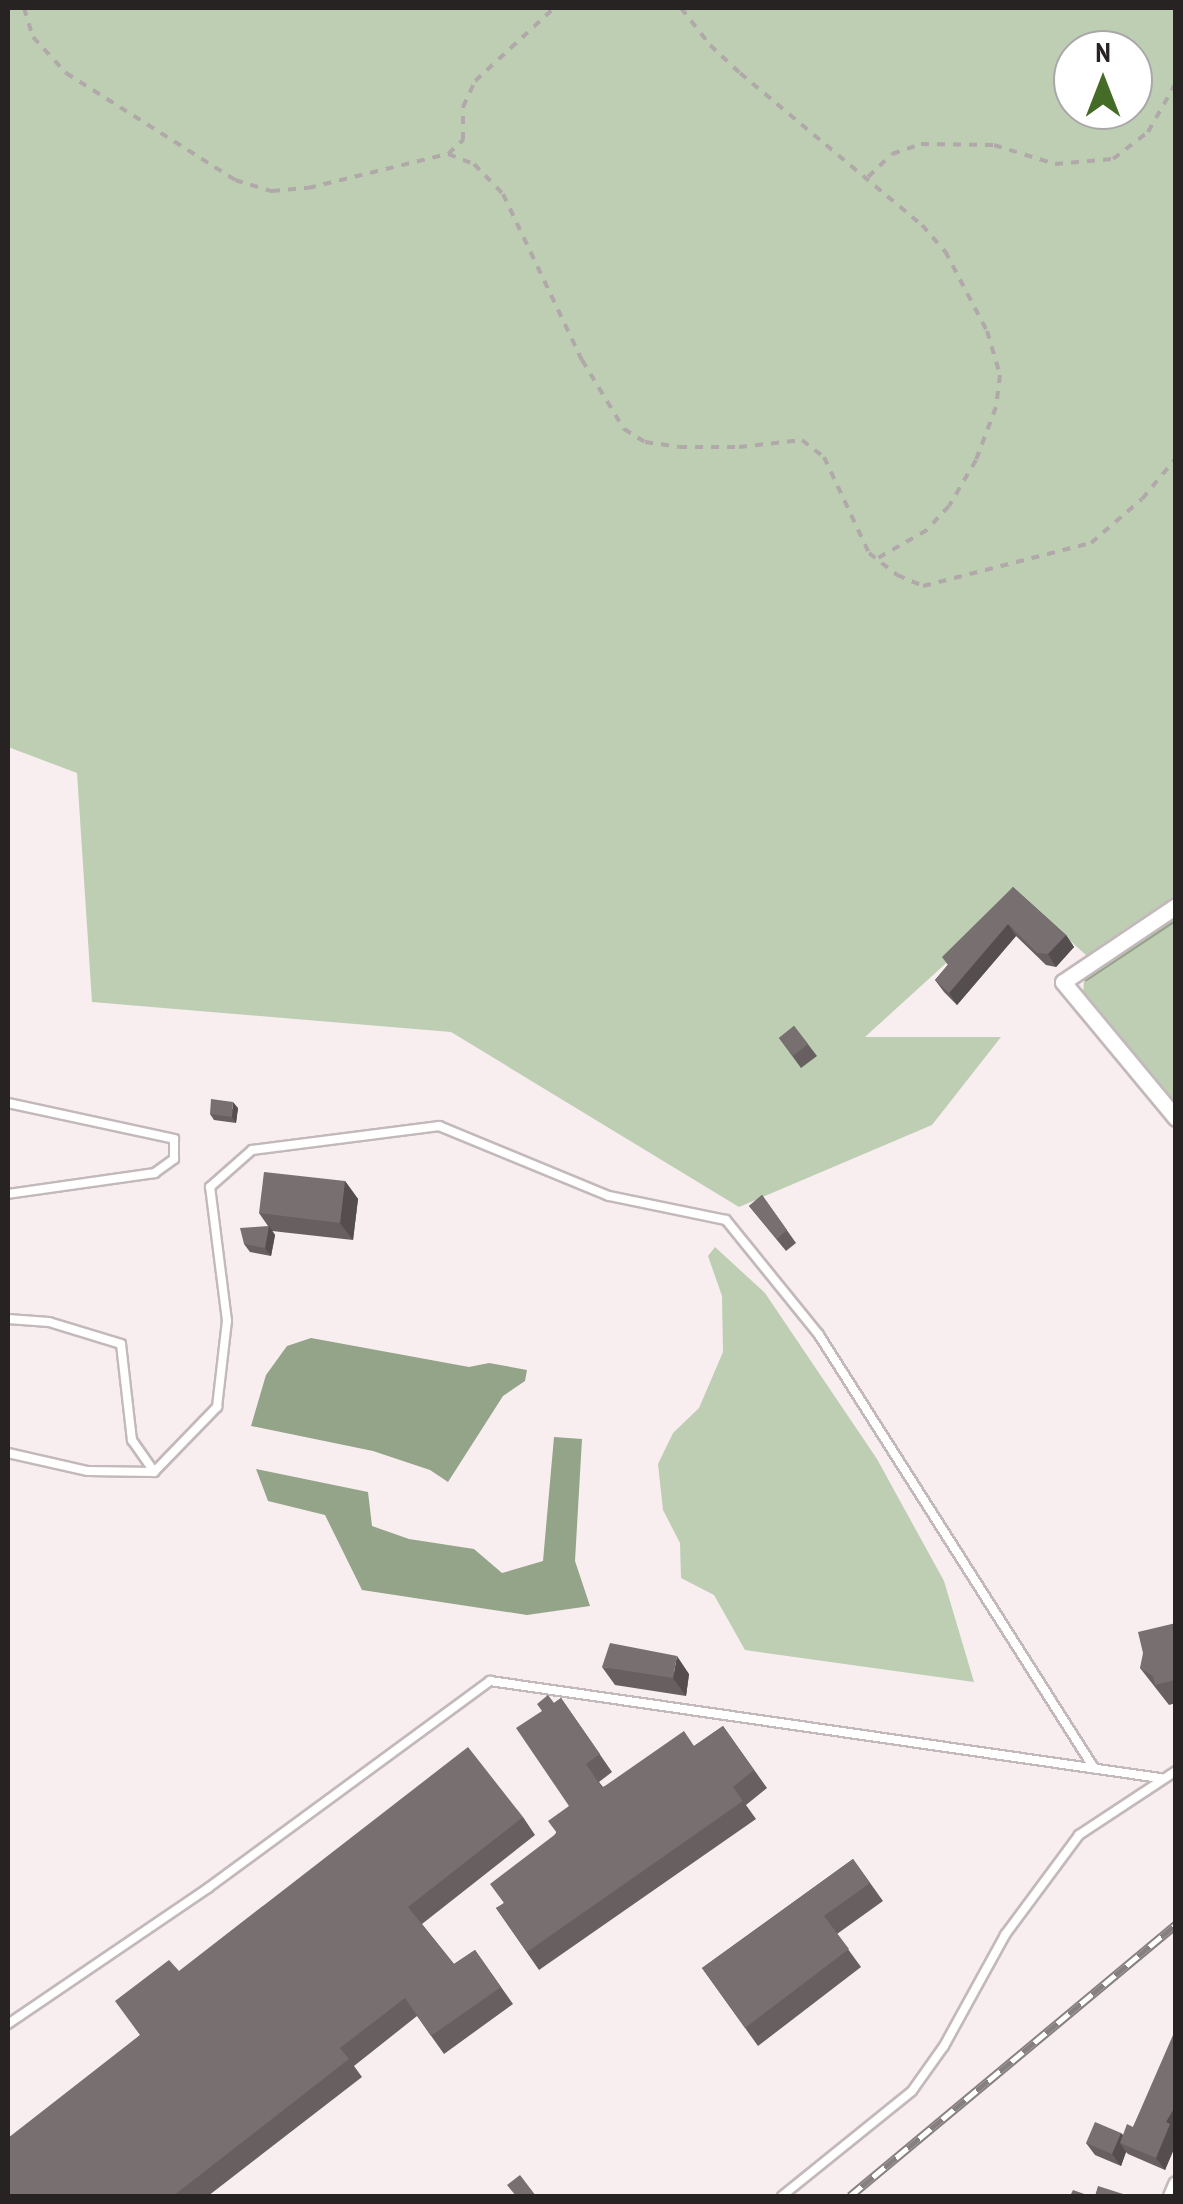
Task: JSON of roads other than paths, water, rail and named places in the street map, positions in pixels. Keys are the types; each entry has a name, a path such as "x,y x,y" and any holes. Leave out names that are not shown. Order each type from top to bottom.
{"street":[{"path":"1176,906 1063,982 1176,1118"},
{"path":"1171,2196 1176,2184"}],"lane":[{"path":"8,1103 174,1138 174,1158 155,1172 8,1194"},
{"path":"8,1453 88,1471 154,1472 217,1407 227,1321 210,1186 252,1150 439,1126 609,1196 726,1220 819,1335 1094,1768"},
{"path":"8,1319 49,1322 120,1344 132,1440 154,1472"},
{"path":"8,2024 208,1888 490,1680 1160,1778"},
{"path":"782,2196 912,2091 944,2046 1006,1935 1079,1835 1176,1771"}],"waterway":[{"path":"1086,978 1176,918"}],"railway":[{"path":"850,2196 1176,1924"}]}
